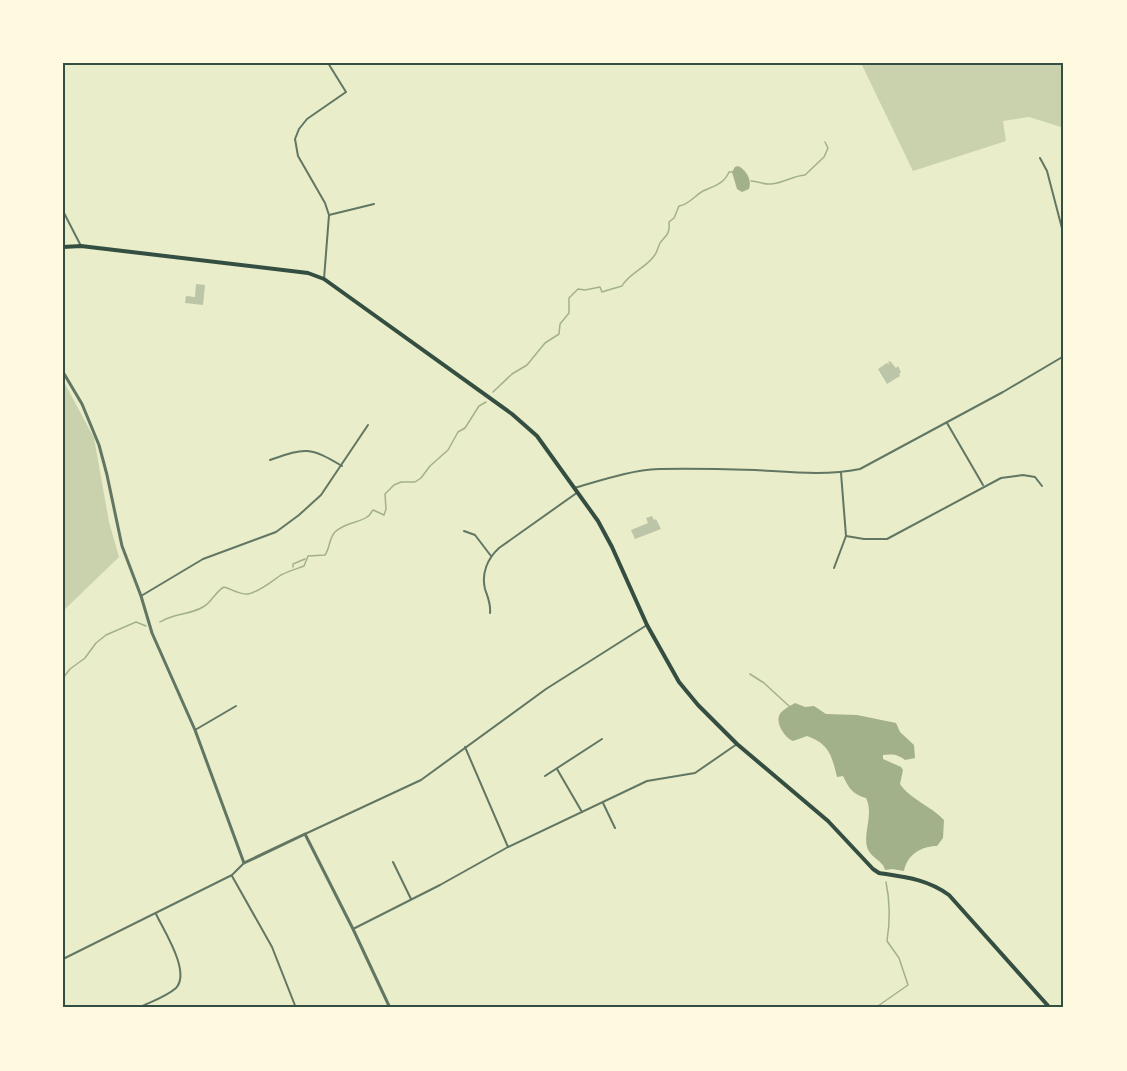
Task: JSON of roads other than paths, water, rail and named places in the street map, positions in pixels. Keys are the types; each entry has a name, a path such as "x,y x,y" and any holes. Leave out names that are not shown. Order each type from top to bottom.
{"main road":[{"path":"63,247 81,246 308,273 324,279 512,414 537,435 598,521 647,625 679,682 698,705 737,744 828,821 873,870 922,880 949,895 1050,1008"}],"street":[{"path":"324,279 329,215 325,203 298,156 295,139 307,119 346,92 328,63"},
{"path":"1040,158 1047,171 1064,236"},
{"path":"329,215 374,204"},
{"path":"63,211 81,246"},
{"path":"574,488 628,474 659,469 841,473 873,463 1064,356"},
{"path":"63,372 82,404 99,445 122,546 152,633 195,730 244,863"},
{"path":"947,423 984,486"},
{"path":"141,596 203,559 276,532 299,515 321,495 368,424"},
{"path":"270,460 296,451 308,450 320,453 342,466"},
{"path":"834,568 846,536 841,473"},
{"path":"846,536 887,539 1001,478 1023,475 1035,477 1042,486"},
{"path":"490,613 491,604 484,580 486,566 491,556 578,492"},
{"path":"464,531 475,535 491,556"},
{"path":"63,959 232,875 244,863 413,784 546,689 647,625"},
{"path":"195,730 236,706"},
{"path":"545,776 602,739"},
{"path":"353,929 508,847 603,802 647,782 694,773 737,744"},
{"path":"465,747 508,847"},
{"path":"557,769 582,812"},
{"path":"603,802 615,828"},
{"path":"305,834 390,1008"},
{"path":"393,862 411,899"},
{"path":"232,875 272,947 296,1008"},
{"path":"138,1008 173,990 181,979 181,968 156,914"}],"waterway":[{"path":"751,181 771,184 805,175 824,157 828,148 825,142"},
{"path":"493,392 512,374 527,365 545,343 559,334 560,324 569,313 569,298 578,289 600,287 602,292 622,286 655,255 668,232 669,222 674,218 679,206 721,182 729,172 734,172"},
{"path":"160,622 203,607 224,587 242,594 252,593 281,575 304,566 308,556 325,555 332,537 339,529 364,519 373,510 384,515 385,494 394,485 401,482 415,482 421,478 430,466 448,450 458,432 465,428 479,406 486,402"},
{"path":"293,567 293,564 305,559"},
{"path":"63,678 106,635 136,622 146,626"},
{"path":"750,674 764,683 789,706"},
{"path":"878,1006 908,985 899,958 887,941 889,912 886,882"}]}
